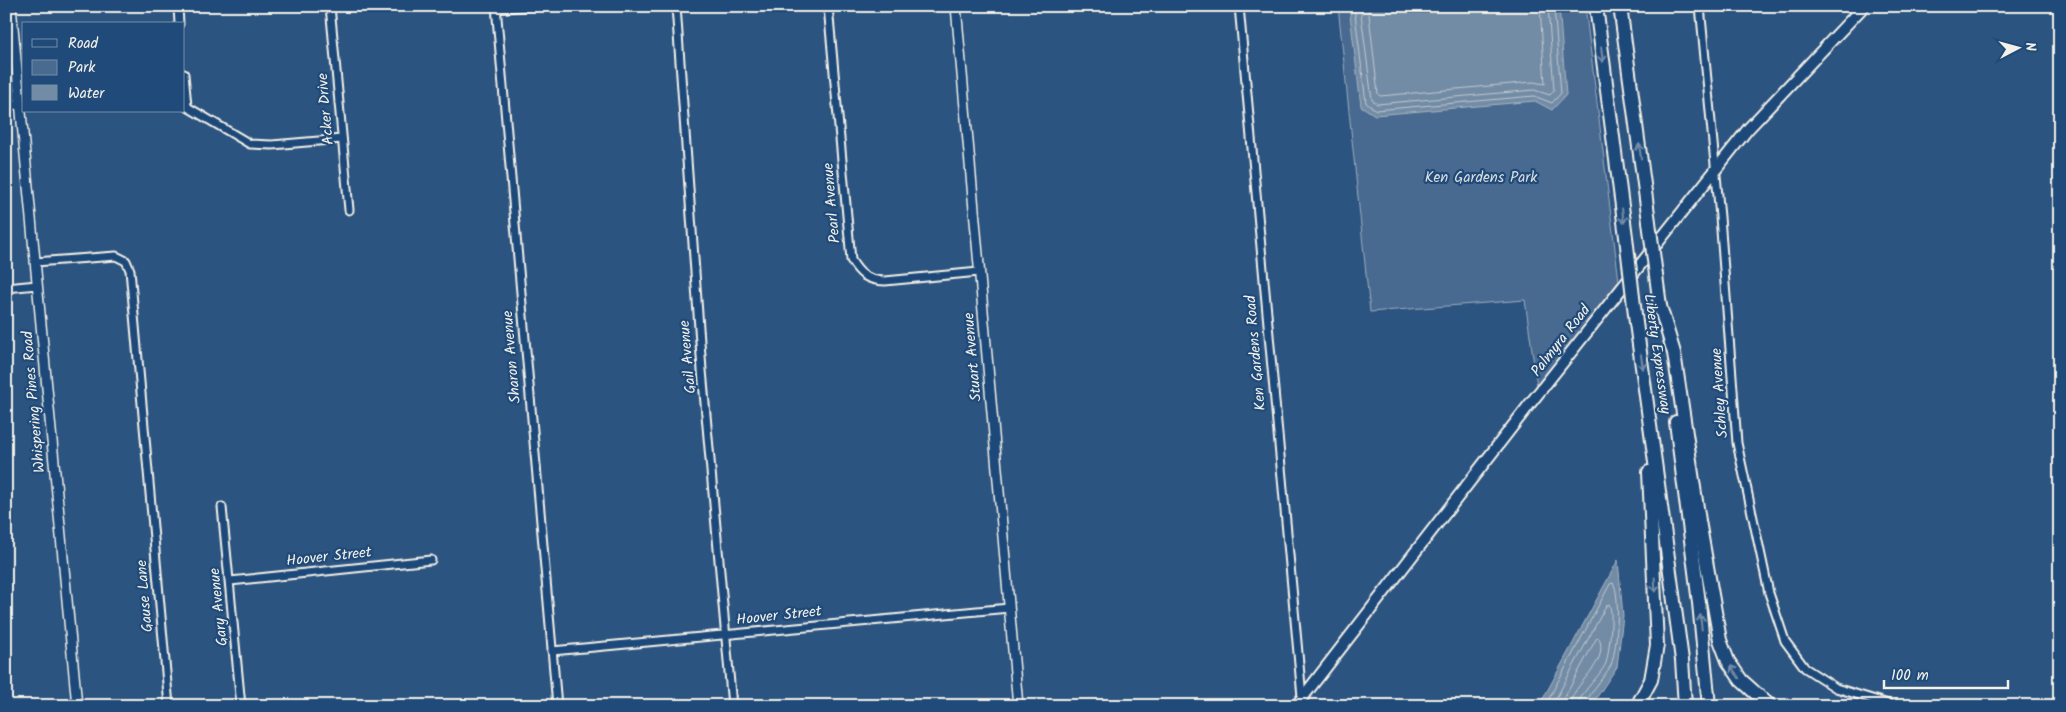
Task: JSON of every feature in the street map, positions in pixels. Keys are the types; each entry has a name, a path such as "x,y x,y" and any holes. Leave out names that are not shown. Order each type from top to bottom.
{"highway":[{"name":"Liberty Expressway","path":"1596,6 1645,385 1659,536"},
{"name":"Liberty Expressway","path":"1620,6 1660,306 1671,358 1694,523"},
{"path":"1694,523 1709,706"},
{"path":"1694,523 1723,651 1741,680 1770,706"},
{"path":"1637,706 1650,680 1657,645 1659,536"},
{"path":"1659,536 1682,660 1685,706"}],"main road":[{"name":"Palmyra Road","path":"1296,706 1536,397 1748,129 1864,6"}],"street":[{"name":"Whispering Pines Road","path":"11,6 22,106"},
{"path":"178,6 179,22"},
{"name":"Acker Drive","path":"330,6 349,210"},
{"path":"496,8 531,6"},
{"name":"Gail Avenue","path":"676,6 702,370 732,706"},
{"name":"Pearl Avenue","path":"828,6 851,260 859,272 871,280 885,281 980,272"},
{"name":"Stuart Avenue","path":"956,6 1018,706"},
{"name":"Ken Gardens Road","path":"1239,6 1302,696"},
{"name":"Schley Avenue","path":"1700,6 1716,171 1738,443 1758,549 1780,627 1790,650 1799,662 1817,677 1836,688 1895,706"},
{"name":"Sharon Avenue","path":"496,8 557,706"},
{"path":"6,105 22,106"},
{"path":"185,106 250,144 272,145 342,139"},
{"name":"Whispering Pines Road","path":"22,112 77,706"},
{"name":"Gause Lane","path":"35,262 116,256 126,261 130,270 169,706"},
{"path":"6,288 37,285"},
{"name":"Gary Avenue","path":"222,507 241,706"},
{"name":"Hoover Street","path":"230,581 432,560"},
{"name":"Hoover Street","path":"552,650 1009,608"}],"green space":[{"name":"Ken Gardens Park","path":"1338,6 1585,6 1619,281 1537,386 1525,300 1370,312"}],"water":[{"path":"1349,6 1559,6 1566,95 1552,110 1535,101 1375,115 1361,106"},
{"path":"1618,560 1623,616 1617,667 1595,700 1587,706 1539,706"}]}
